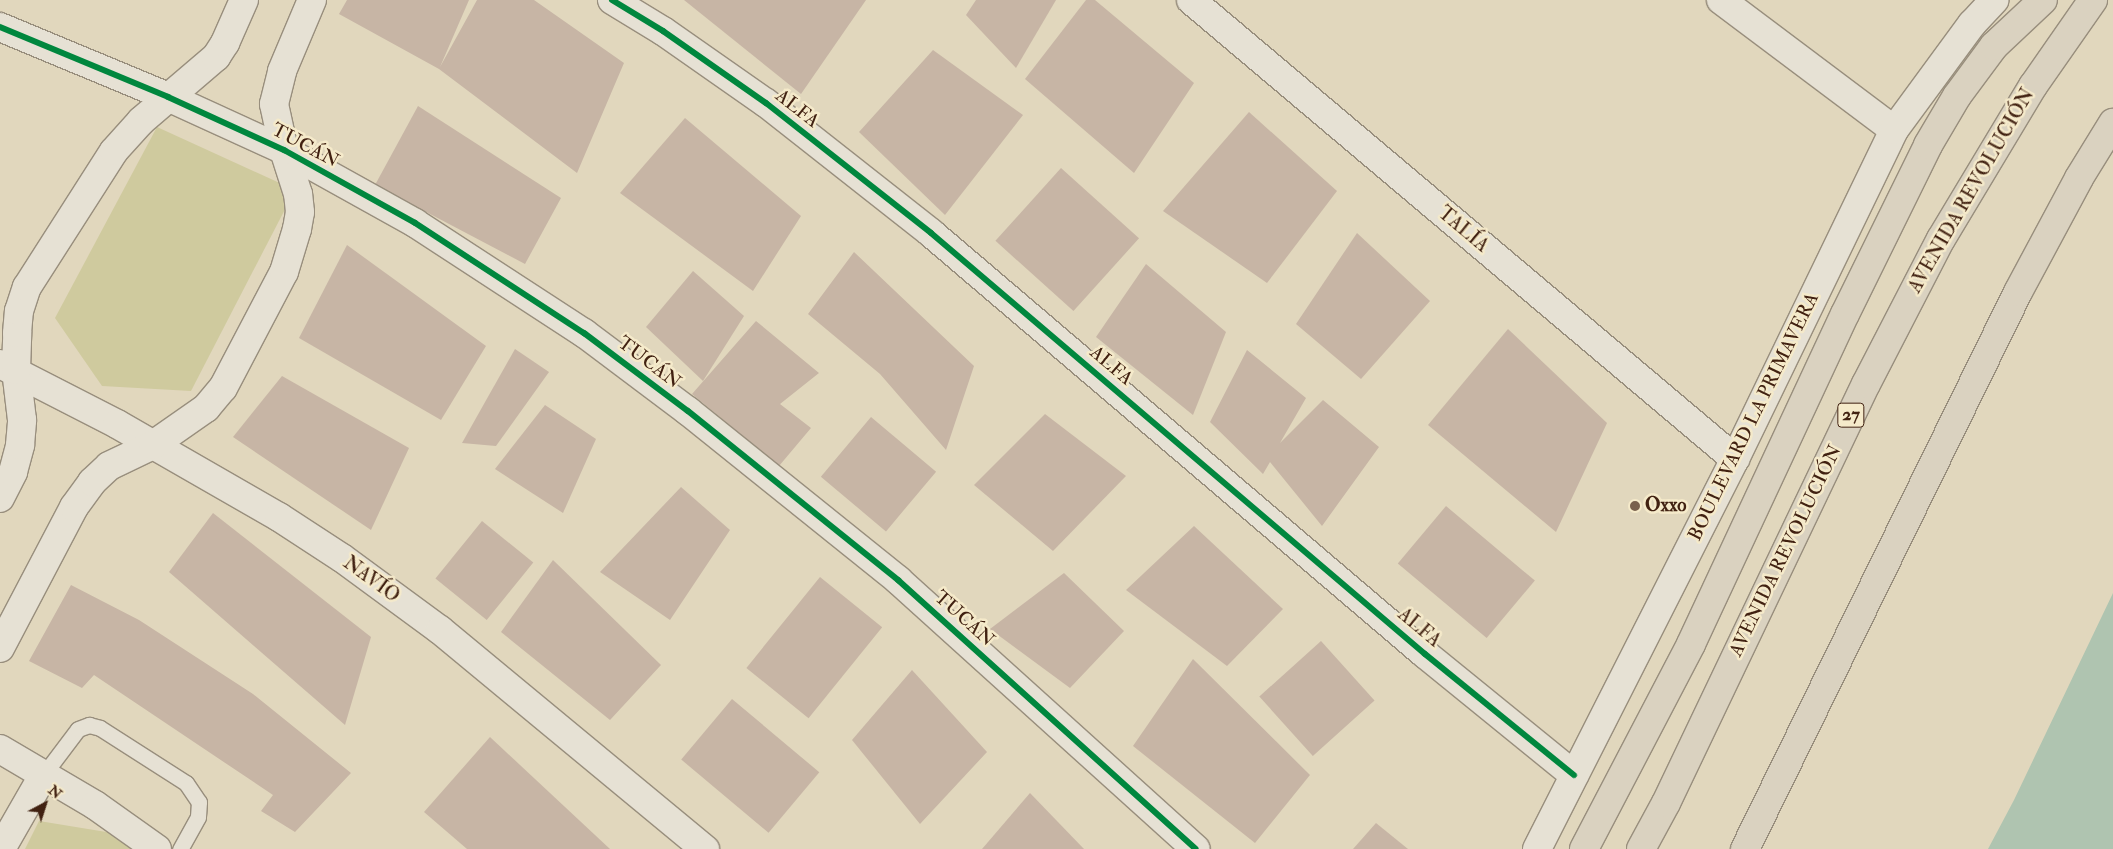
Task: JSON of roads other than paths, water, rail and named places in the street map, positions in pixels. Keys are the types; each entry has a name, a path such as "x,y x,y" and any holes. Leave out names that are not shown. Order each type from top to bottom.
{"main road":[{"path":"1584,849 1691,644 1845,314 1928,145 1957,96 1994,46 2043,0"},
{"name":"AVENIDA REVOLUCIÓN","path":"1641,849 1674,785 1866,384 1941,239 2033,86 2093,0"},
{"path":"1745,849 2018,292 2079,178 2113,123"}],"street":[{"path":"0,498 13,472 20,445 22,420 8,367 19,311 27,287 114,150 141,121 216,57 225,43 244,0"},
{"path":"0,648 74,507 92,482 109,466 153,445 206,408 223,388 284,272 300,212 298,194 284,150 274,104 276,89 312,0"},
{"name":"ALFA","path":"612,0 663,31 766,103 931,233 1425,654 1574,775"},
{"name":"TALÍA","path":"1191,0 1735,459"},
{"path":"1721,0 1894,130"},
{"name":"BOULEVARD LA PRIMAVERA","path":"1537,849 1735,459 1894,130 1972,24 1994,0"},
{"name":"TUCÁN","path":"0,27 168,97 284,150 416,223 584,333 688,411 898,580 1196,849"},
{"name":"NAVÍO","path":"8,367 153,445 279,517 342,558 440,630 706,849"},
{"path":"0,749 95,805 157,849"},
{"path":"1,849 44,774"}],"lane":[{"path":"44,774 78,729 89,725 100,728 186,784 199,802 198,817 180,849"}],"place":[{"name":"Oxxo","path":"1635,506"}]}
